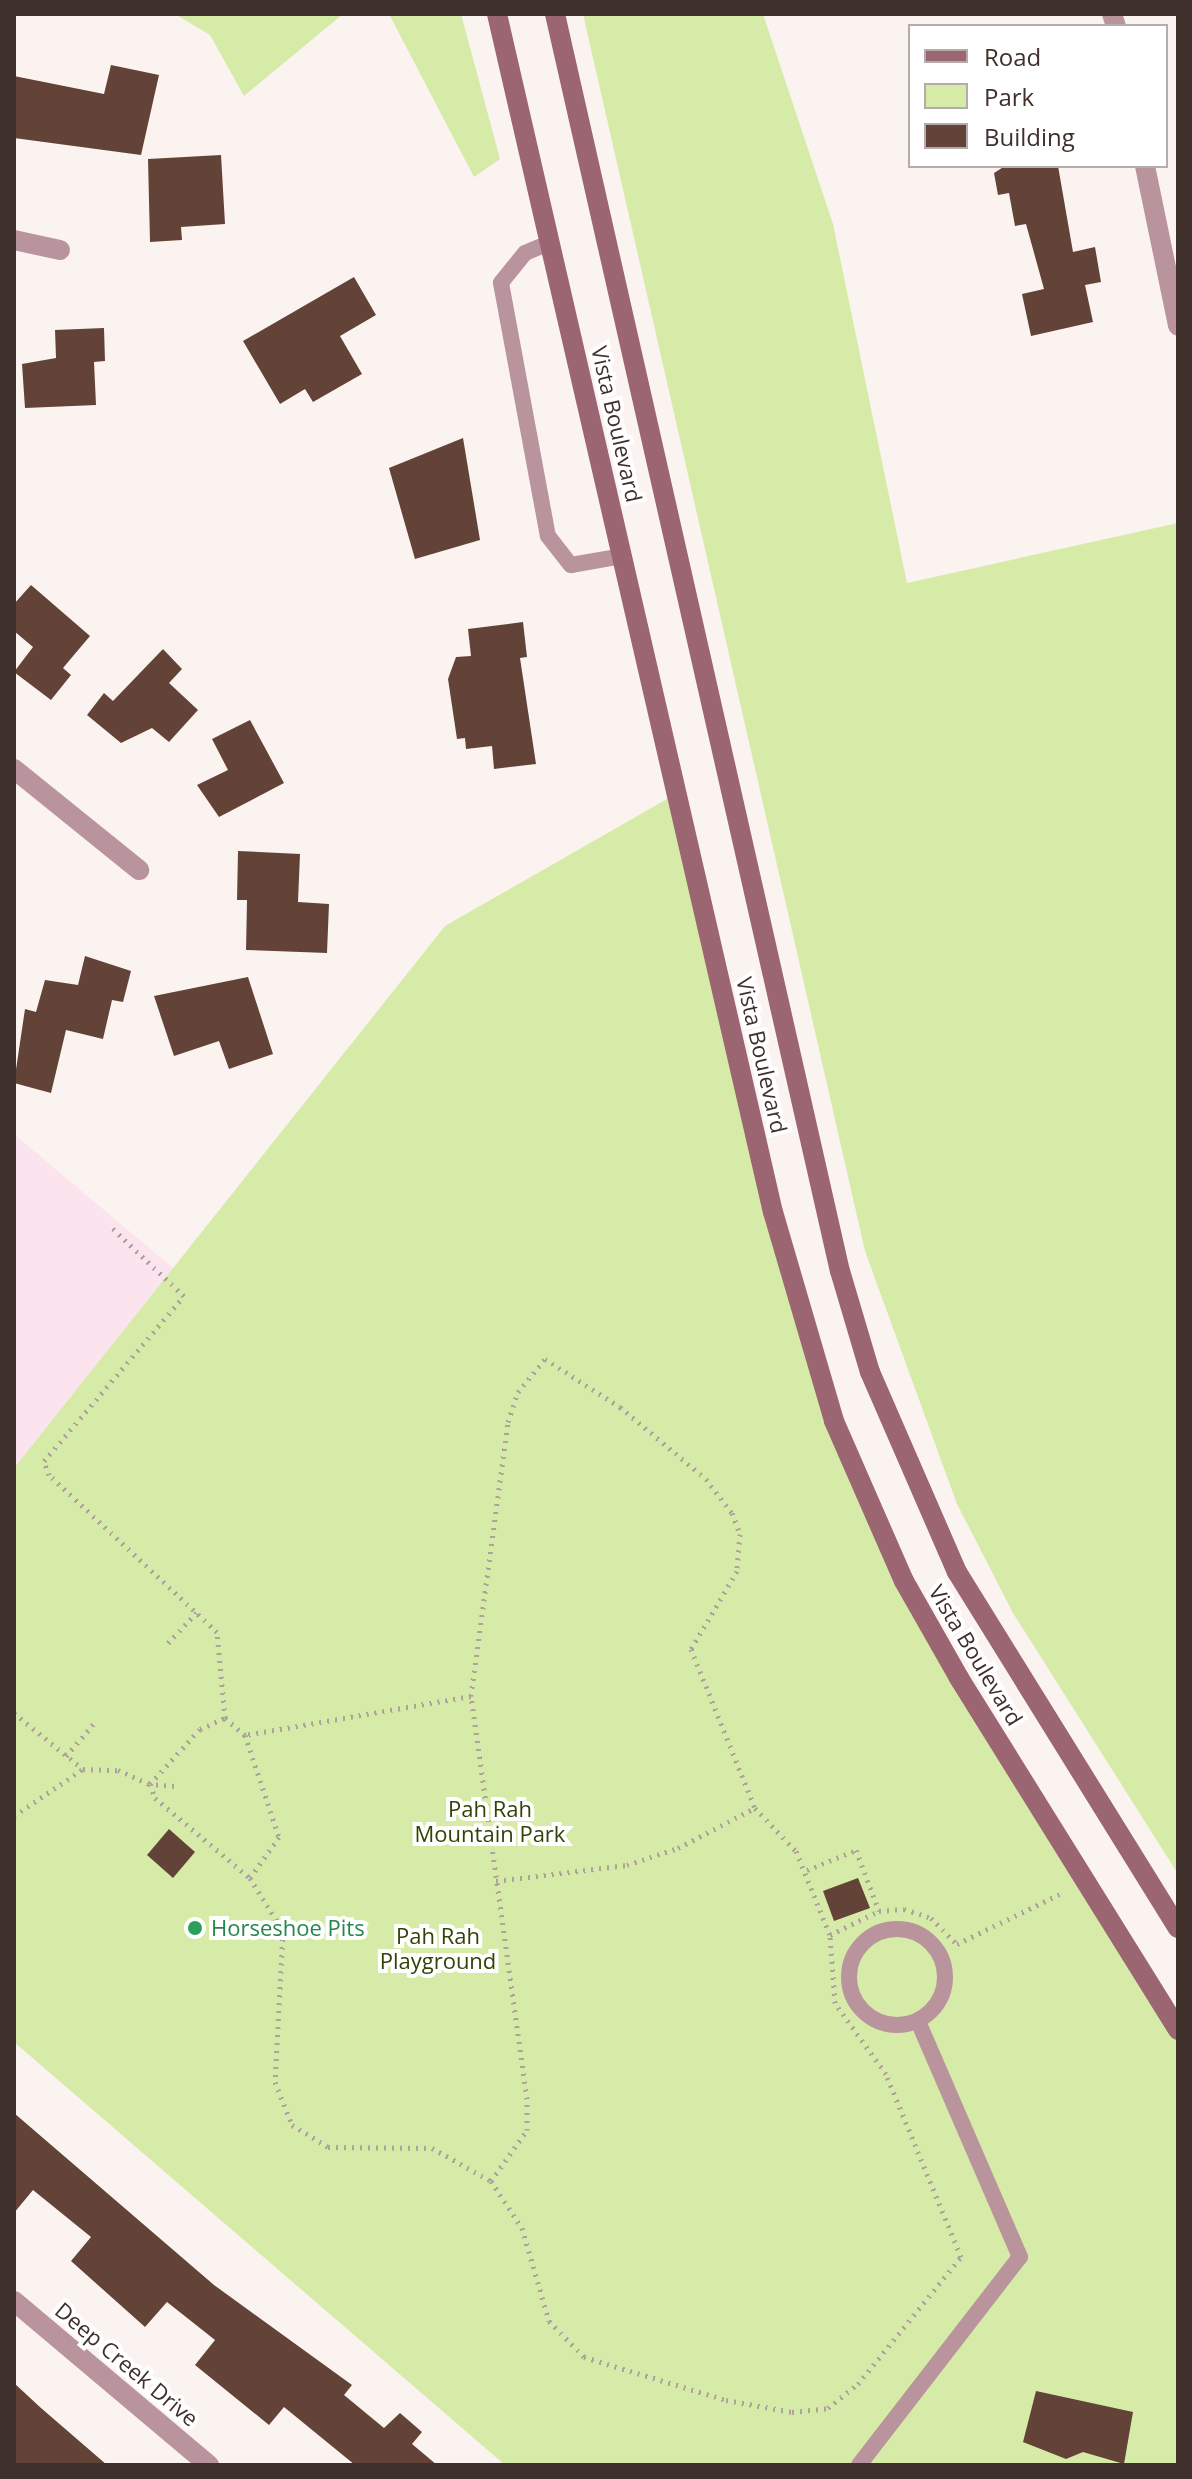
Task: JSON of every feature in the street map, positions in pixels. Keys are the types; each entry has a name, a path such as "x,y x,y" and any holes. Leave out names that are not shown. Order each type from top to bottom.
{"main road":[{"name":"Vista Boulevard","path":"497,14 773,1212 834,1421 904,1581 959,1678 1178,2030"},
{"name":"Vista Boulevard","path":"555,14 840,1271 870,1372 957,1572 1178,1928"}],"street":[{"path":"1145,168 1178,326"},
{"path":"14,240 60,250"},
{"path":"14,769 139,870"},
{"name":"Deep Creek Drive","path":"14,2301 209,2465"}],"lane":[{"path":"551,242 525,253 501,283 548,536 571,565 623,556"},
{"path":"904,1929 940,1955 945,1985 918,2021 885,2024 858,2006 850,1966 874,1935 904,1929"},
{"path":"859,2465 1020,2257 918,2021"}],"path":[{"path":"111,1227 184,1296 44,1461 49,1475 197,1612 220,1640 225,1718 245,1735 279,1837 250,1878"},
{"path":"150,1784 155,1798 250,1878 283,1931 275,2082 292,2125 328,2147 432,2148 491,2181 522,2228 549,2321 584,2357 779,2410 818,2412 838,2403 961,2257 886,2074 835,2003 830,1935 807,1870 782,1829 755,1808 691,1649 737,1571 740,1534 732,1513 706,1479 631,1416 545,1359 518,1392 508,1422 471,1696 527,2130 491,2181"},
{"path":"168,1643 197,1612"},
{"path":"245,1735 471,1696"},
{"path":"14,1713 83,1769 118,1770 150,1784 174,1786"},
{"path":"150,1784 200,1729 225,1718"},
{"path":"66,1756 96,1721"},
{"path":"14,1816 83,1769"},
{"path":"496,1881 627,1865 678,1848 755,1808"},
{"path":"807,1870 856,1850 879,1911"},
{"path":"830,1935 879,1911 918,1912 957,1944 1060,1894"}],"shaded area":[{"path":"14,1134 173,1268 14,1468"}],"green space":[{"path":"175,14 343,14 244,96 210,35"},
{"path":"389,14 461,14 500,159 474,177"},
{"path":"583,14 763,14 833,224 907,583 1178,523 1178,1874 1013,1613 957,1504 865,1251"},
{"name":"Pah Rah Mountain Park","path":"674,795 781,1255 856,1481 1178,2036 1178,2465 505,2465 14,2042 14,1468 445,926"}],"building":[{"path":"111,65 159,75 141,155 14,138 14,76 104,94"},
{"path":"221,155 225,224 181,227 182,240 150,242 148,159"},
{"path":"1002,168 1058,168 1073,252 1095,247 1101,282 1085,285 1093,322 1031,336 1022,294 1044,289 1026,224 1015,226 1009,193 998,195 994,173"},
{"path":"354,277 376,315 340,336 362,374 313,402 305,389 280,404 243,341"},
{"path":"104,328 105,361 94,362 96,405 25,408 22,364 56,358 55,330"},
{"path":"463,438 480,540 415,559 389,468"},
{"path":"31,585 90,636 63,668 71,675 51,700 14,672 33,647 14,631 14,604"},
{"path":"523,622 527,657 520,658 536,764 494,769 492,746 466,749 465,738 457,739 448,679 456,657 471,656 468,629"},
{"path":"163,649 182,669 169,683 198,710 169,742 152,728 121,743 87,715 104,693 113,701"},
{"path":"250,720 284,783 219,817 197,785 228,770 212,739"},
{"path":"238,851 300,854 298,902 329,904 327,953 246,950 247,900 237,900"},
{"path":"85,956 131,971 123,1002 112,1000 103,1039 66,1030 51,1093 14,1083 25,1009 36,1012 45,980 78,985"},
{"path":"248,977 273,1054 229,1069 219,1041 174,1056 154,996"},
{"path":"169,1829 195,1852 173,1878 147,1855"},
{"path":"858,1878 870,1908 834,1921 823,1891"},
{"path":"14,2113 214,2285 352,2385 344,2395 384,2428 400,2413 422,2432 412,2444 437,2465 355,2465 284,2407 269,2425 195,2365 215,2340 167,2302 145,2327 71,2261 91,2237 33,2190 14,2213"},
{"path":"14,2383 41,2408 107,2465 14,2465"},
{"path":"1036,2391 1133,2412 1124,2464 1083,2452 1066,2459 1023,2442"}],"place":[{"name":"Horseshoe Pits","path":"195,1928"}],"park label":[{"name":"Pah Rah Playground","path":"438,1948"}]}
